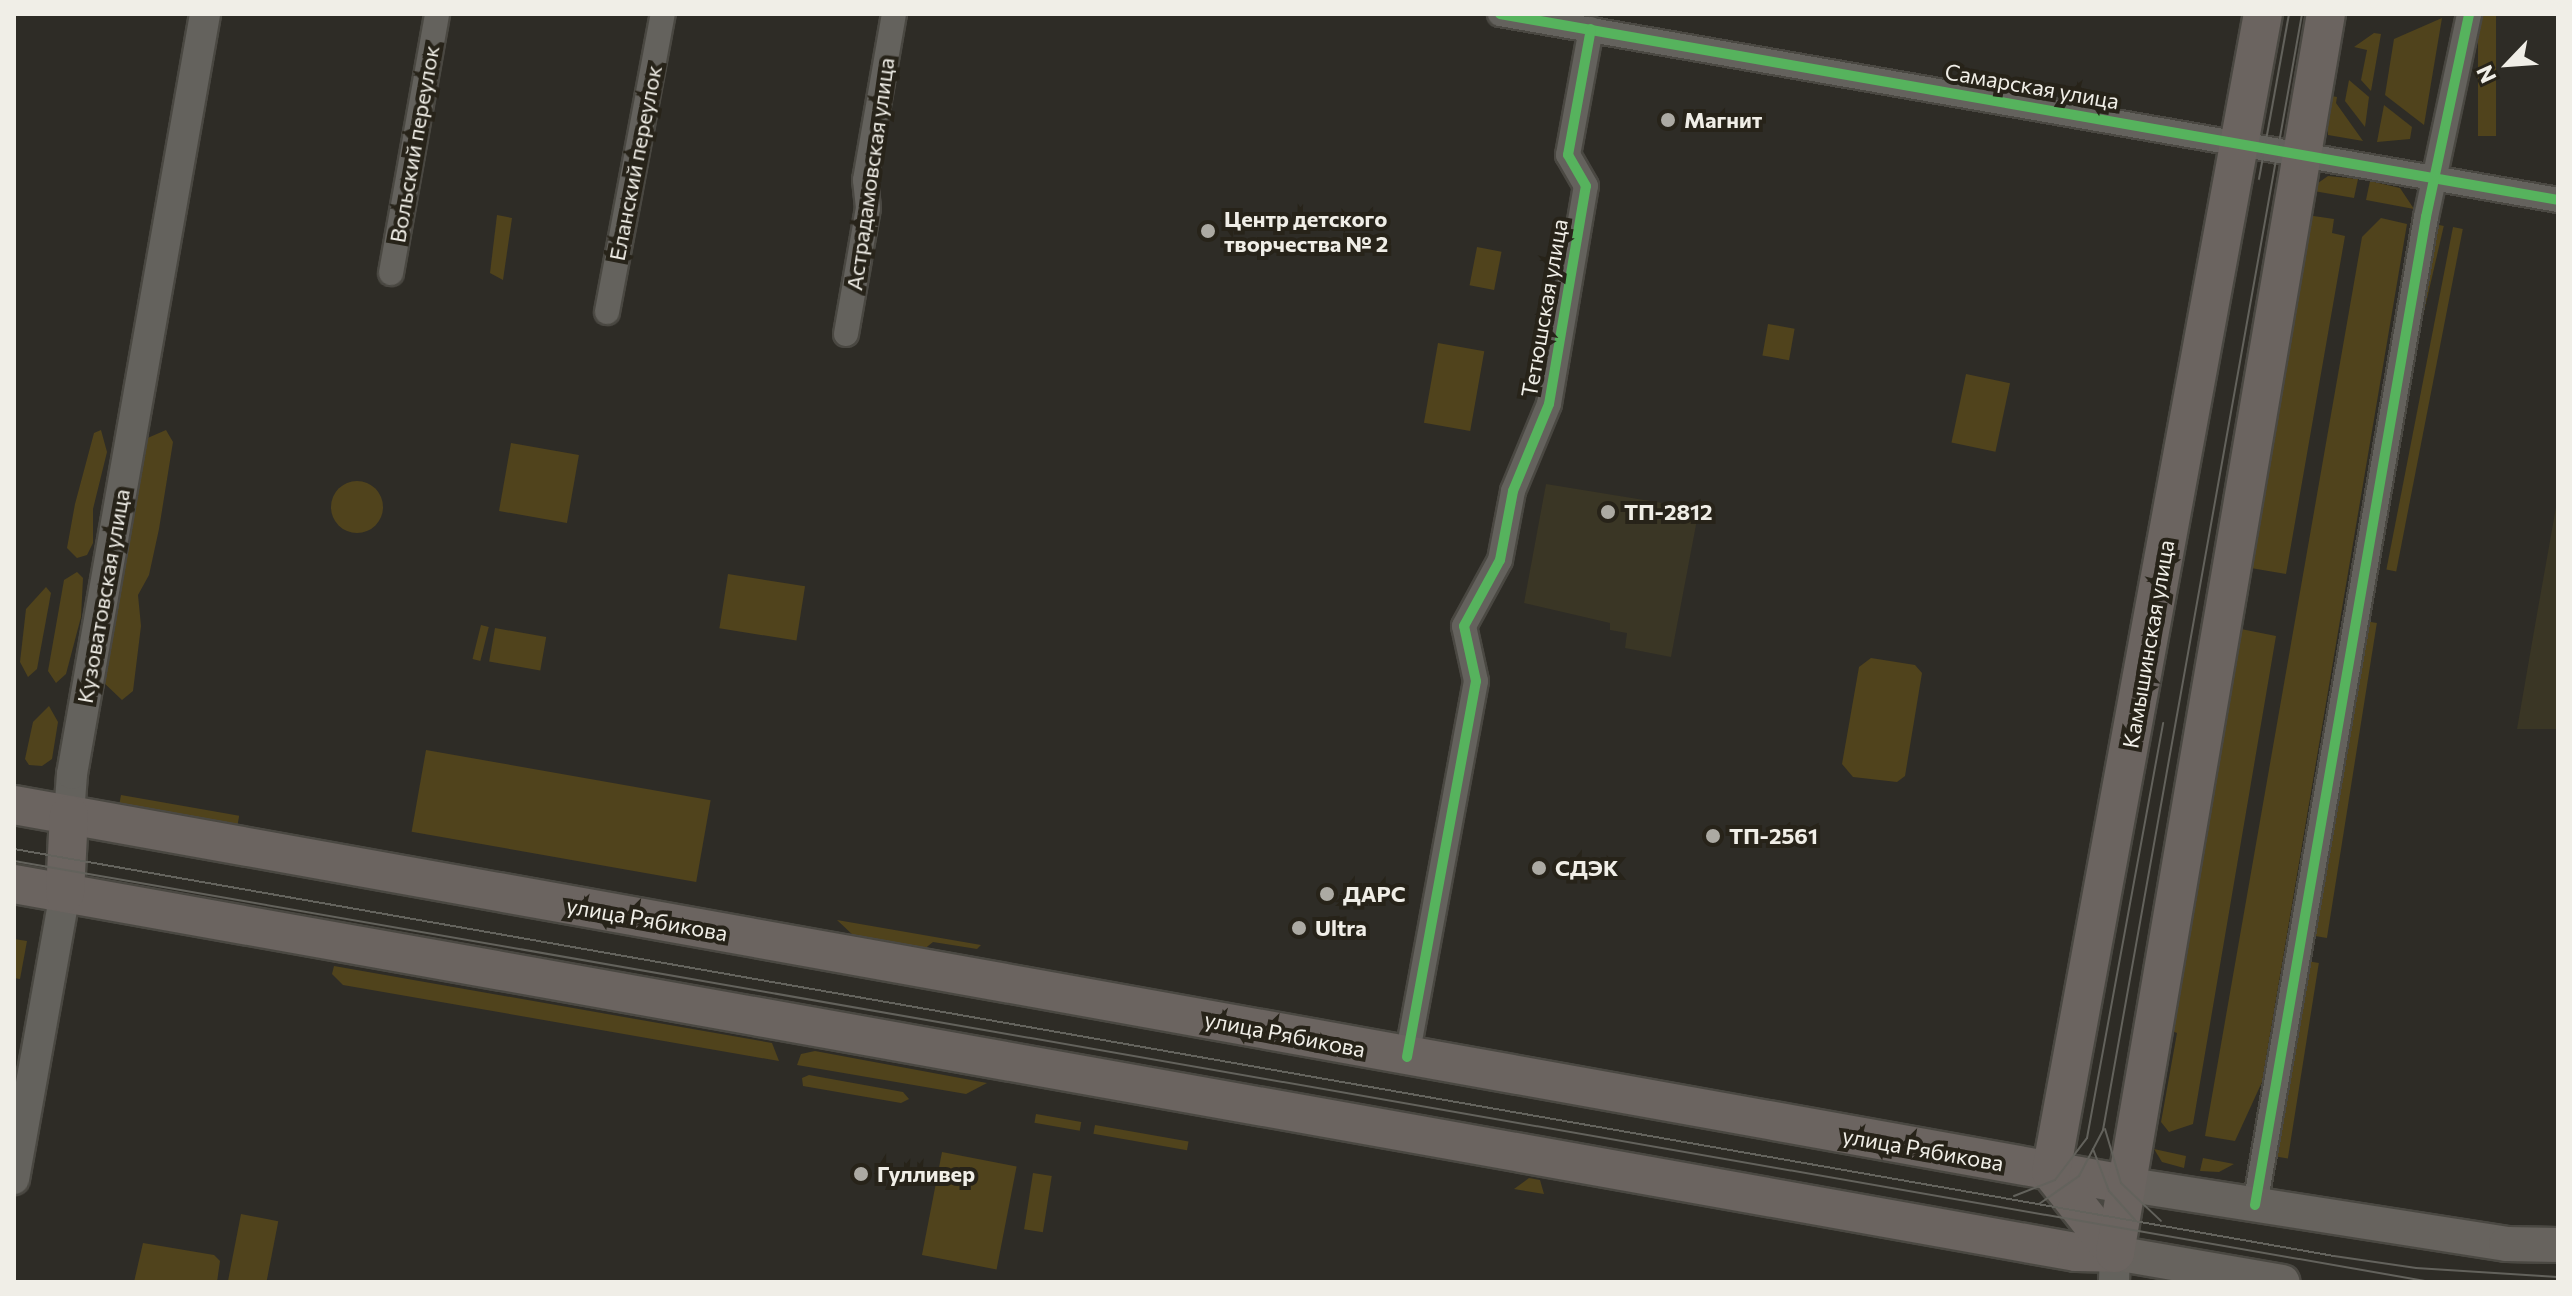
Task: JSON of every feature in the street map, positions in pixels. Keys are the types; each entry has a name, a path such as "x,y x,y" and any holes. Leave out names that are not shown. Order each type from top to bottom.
{"main road":[{"name":"Камышинская улица","path":"2051,1172 2263,14"},
{"path":"2115,1268 2124,1184 2326,14"},
{"name":"улица Рябикова","path":"14,805 2051,1172 2506,1244 2558,1245"},
{"name":"Кузоватовская улица","path":"65,893 69,815"},
{"path":"14,884 2076,1252 2115,1268 2283,1282"},
{"path":"2051,1172 2115,1268"}],"street":[{"name":"Вольский переулок","path":"391,273 437,14"},
{"name":"Еланский переулок","path":"607,312 663,14"},
{"name":"Астрадамовская улица","path":"846,334 868,208 865,180 894,14"},
{"name":"Самарская улица","path":"1500,14 2558,200"},
{"path":"2255,1205 2436,178 2469,14"},
{"name":"Кузоватовская улица","path":"69,815 74,759 200,15"},
{"name":"Тетюшская улица","path":"1407,1057 1476,681 1464,626 1500,560 1513,491 1551,390 1586,186 1568,155 1591,29"},
{"name":"Кузоватовская улица","path":"14,1179 65,893"}],"shaded area":[{"path":"2478,14 2496,14 2496,136 2478,136"},
{"path":"2442,18 2424,125 2385,95 2394,39"},
{"path":"2374,33 2381,34 2371,91 2361,80 2367,50 2354,47"},
{"path":"2349,80 2369,97 2365,127 2345,101"},
{"path":"2326,95 2337,97 2336,103 2363,141 2328,135"},
{"path":"2384,105 2412,127 2410,139 2377,142"},
{"path":"2328,176 2358,179 2354,198 2308,190"},
{"path":"2370,181 2400,188 2414,209 2366,200"},
{"path":"2300,214 2334,219 2332,233 2345,236 2286,574 2239,566"},
{"path":"497,215 512,218 503,280 490,273"},
{"path":"2381,218 2407,224 2262,1082 2235,1141 2205,1136 2362,237"},
{"path":"2435,224 2444,226 2365,566 2356,564"},
{"path":"2453,227 2463,229 2396,571 2386,570"},
{"path":"1477,247 1502,252 1494,290 1470,285"},
{"path":"1768,324 1795,329 1789,360 1762,356"},
{"path":"1438,343 1484,351 1470,431 1424,423"},
{"path":"1966,374 2010,383 1995,452 1951,442"},
{"path":"101,430 107,452 93,509 93,543 87,555 77,558 67,548 75,504 94,433"},
{"path":"166,430 173,442 149,575 138,595 141,626 133,691 122,700 102,681 114,596 143,440"},
{"path":"511,443 579,455 567,523 499,511"},
{"path":"357,481 375,489 383,507 375,525 357,533 339,525 331,507 339,489"},
{"path":"1546,484 1699,509 1671,657 1625,648 1627,633 1610,630 1610,623 1524,603"},
{"path":"2558,496 2558,729 2517,729 2537,614"},
{"path":"77,572 83,578 81,617 66,674 56,683 48,671 64,580"},
{"path":"728,574 805,586 796,641 719,628"},
{"path":"46,587 51,593 37,669 28,677 20,662 26,609"},
{"path":"2365,621 2377,623 2327,938 2315,936"},
{"path":"481,625 489,627 480,661 473,659"},
{"path":"495,628 546,637 540,671 489,661"},
{"path":"2236,628 2276,636 2193,1124 2169,1132 2161,1122 2177,1033 2162,1027"},
{"path":"1871,658 1915,665 1922,673 1905,776 1897,782 1853,777 1842,764 1859,667"},
{"path":"49,706 58,722 52,759 42,766 29,765 25,759 33,722"},
{"path":"426,750 711,800 696,882 412,832"},
{"path":"121,795 239,816 237,830 119,809"},
{"path":"837,920 981,945 977,949 933,942 923,950 855,937"},
{"path":"14,939 27,941 20,979 14,978"},
{"path":"2307,961 2319,963 2288,1158 2276,1157"},
{"path":"334,966 772,1043 779,1061 343,985 332,974"},
{"path":"815,1051 987,1083 966,1094 797,1065 801,1054"},
{"path":"809,1075 903,1092 909,1099 901,1103 803,1086 802,1078"},
{"path":"1036,1114 1081,1122 1080,1131 1034,1123"},
{"path":"1095,1125 1189,1141 1187,1150 1093,1134"},
{"path":"2154,1149 2186,1156 2184,1168 2162,1162"},
{"path":"942,1152 1017,1167 997,1270 922,1255"},
{"path":"2203,1158 2234,1164 2219,1172 2200,1171"},
{"path":"1033,1173 1052,1176 1043,1232 1024,1229"},
{"path":"1529,1178 1540,1180 1544,1194 1514,1189"},
{"path":"241,1214 278,1221 266,1282 228,1281"},
{"path":"143,1243 214,1255 220,1261 217,1282 134,1282"}],"tram line":[{"path":"2259,179 2289,14"},
{"path":"2039,1204 2079,1176 2103,1130 2302,14"},
{"path":"2014,1196 2055,1180 2087,1138 2163,723"},
{"path":"14,849 2334,1256 2416,1268 2558,1277"},
{"path":"14,861 2431,1282"},
{"path":"2105,1129 2121,1183 2161,1221"},
{"path":"2093,1149 2109,1191 2135,1220"}],"cycle path":[{"path":"1500,14 2558,200"},
{"path":"2255,1205 2426,217 2469,14"},
{"path":"1407,1057 1476,681 1464,626 1500,560 1513,491 1549,404 1586,186 1568,155 1591,29"}],"place":[{"name":"Магнит","path":"1668,120"},
{"name":"Центр детского творчества № 2","path":"1208,231"},
{"name":"ТП-2812","path":"1608,512"},
{"name":"ТП-2561","path":"1713,836"},
{"name":"СДЭК","path":"1539,868"},
{"name":"ДАРС","path":"1327,894"},
{"name":"Ultra","path":"1299,928"},
{"name":"Гулливер","path":"861,1174"}]}
